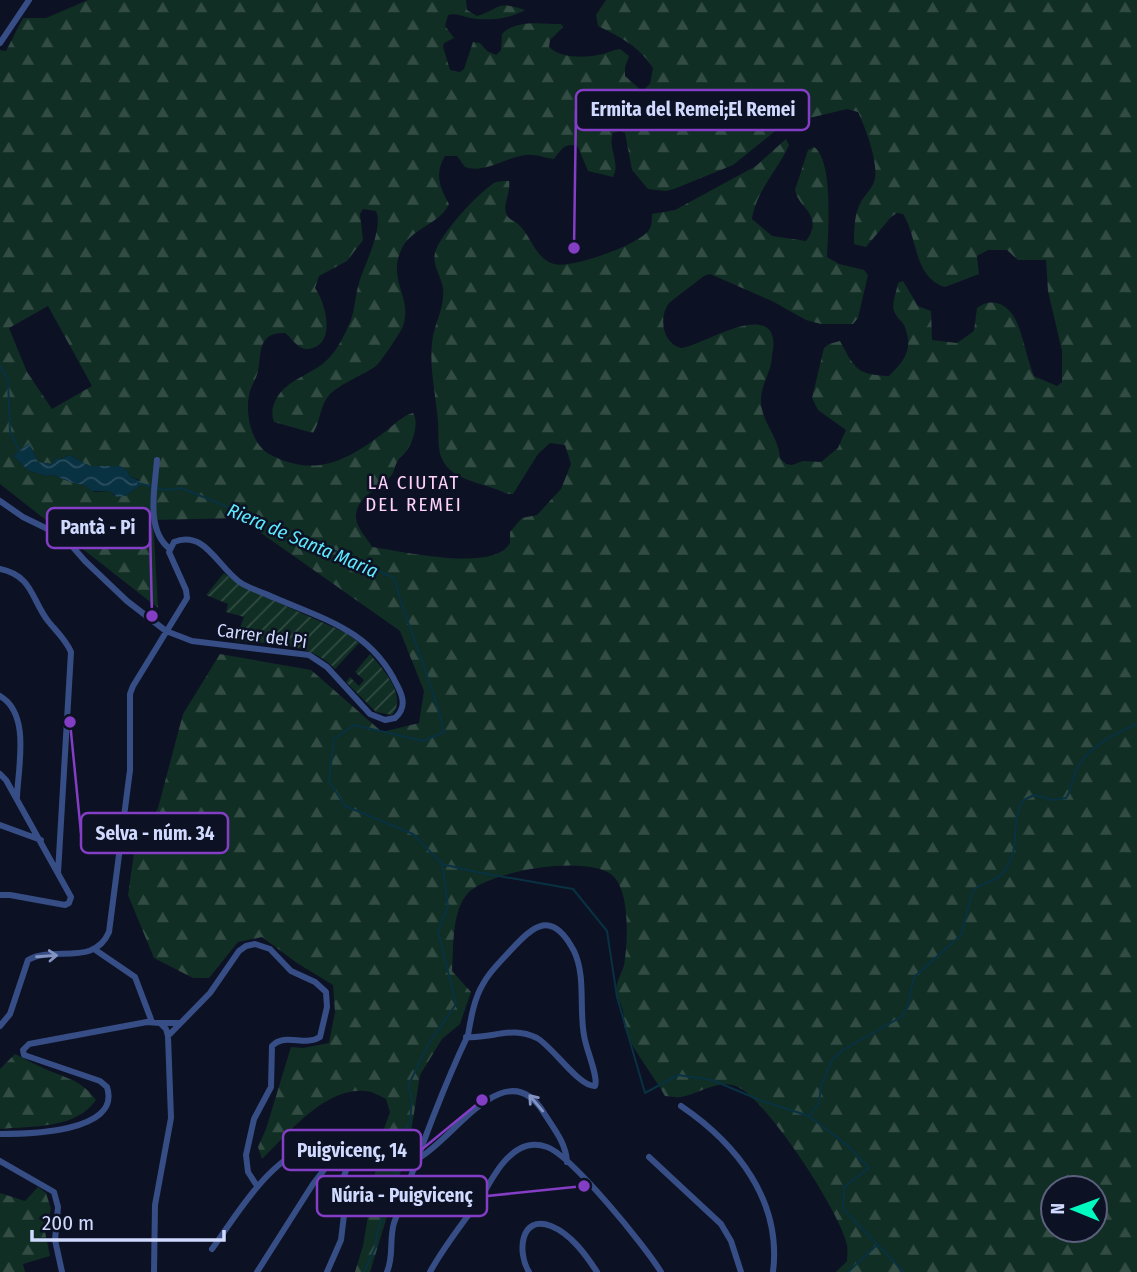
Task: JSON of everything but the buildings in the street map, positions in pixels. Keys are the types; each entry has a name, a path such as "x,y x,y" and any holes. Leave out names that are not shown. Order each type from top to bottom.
{"street":[{"path":"0,43 29,0"},
{"path":"0,1026 10,1014 29,960 37,956 79,954 94,949 104,942 111,924 130,770 130,694 187,598 170,549 157,534 154,513 157,460"},
{"path":"0,501 23,517 64,537 127,601 166,631"},
{"name":"Carrer del Pi","path":"166,631 192,641 309,655 327,667 375,717 393,719 402,709 403,697 393,677 377,654 353,632 243,584 206,547 194,539 174,542 170,549"},
{"path":"0,569 26,582 45,617 71,652 58,873"},
{"path":"0,696 13,708 18,721 17,799"},
{"path":"0,774 41,840 71,897 67,905 0,895"},
{"path":"0,825 41,840"},
{"path":"387,1272 392,1254 392,1230 428,1128 467,1037 482,984 526,933 538,925 547,925 559,932 575,953 580,968 583,1031 588,1057 597,1080 595,1086 586,1084 553,1050 525,1033 506,1031 467,1037"},
{"path":"168,1036 210,993 239,951 251,945 264,945 291,971 315,982 326,992 327,1007 323,1030 318,1038 309,1041 282,1039 272,1046 271,1087 254,1119 246,1154 248,1172 257,1186"},
{"path":"94,949 135,977 156,1022 166,1029 168,1036 172,1118 153,1218 154,1272"},
{"path":"0,1134 46,1133 82,1124 102,1111 109,1098 107,1087 100,1081 25,1055 23,1050 29,1044 156,1022 180,1023"},
{"path":"419,1158 479,1107 498,1094 512,1090 528,1093 535,1098 561,1139 567,1162"},
{"path":"681,1106 722,1138 750,1174 765,1202 769,1217 775,1255 773,1272"},
{"path":"212,1249 264,1176 303,1146 331,1137 348,1139 352,1143 353,1151 344,1176 341,1240 327,1272"},
{"path":"257,1272 313,1184 348,1139"},
{"path":"430,1272 444,1247 510,1155 522,1147 534,1144 549,1147 567,1162 631,1229 661,1272"},
{"path":"649,1157 722,1224 731,1241 741,1272"},
{"path":"0,1161 54,1192 58,1207 55,1240 62,1272"},
{"path":"529,1272 522,1256 524,1234 536,1224 543,1224 567,1236 597,1272"}],"green space":[{"path":"88,0 466,0 467,10 477,16 503,6 525,10 490,19 448,15 445,26 454,38 444,43 443,47 450,70 460,72 464,69 473,42 480,43 487,51 496,55 501,50 502,34 514,26 530,23 561,24 563,27 550,40 549,47 560,54 582,57 620,49 629,56 625,76 642,91 650,84 653,68 635,48 598,26 596,15 606,0 1137,0 1137,1272 836,1272 847,1261 847,1245 832,1209 784,1134 751,1096 738,1087 724,1084 681,1097 665,1096 630,1040 616,990 624,965 627,932 623,895 619,885 614,877 602,870 585,866 563,866 517,872 496,878 479,885 468,893 463,901 454,930 452,971 471,992 460,1024 442,1039 420,1075 409,1145 370,1272 355,1272 363,1246 381,1137 390,1112 386,1099 365,1091 336,1096 295,1125 262,1159 258,1147 291,1047 303,1048 329,1043 335,1012 333,985 262,937 238,942 209,978 193,978 154,958 128,895 135,846 158,808 183,714 220,654 311,670 382,732 419,723 424,691 400,631 240,518 153,520 158,608 0,484 0,50 6,51 23,18 46,18","holes":["847,109 858,112 871,146 875,166 873,184 857,210 854,244 866,247 891,217 897,213 903,214 927,275 945,287 979,274 977,256 988,250 1007,250 1018,260 1046,260 1048,291 1062,351 1062,382 1057,386 1034,376 1017,322 1002,305 992,302 977,308 974,331 957,343 932,340 931,311 918,306 903,281 898,283 893,305 895,313 904,325 908,341 906,354 900,365 889,376 870,374 858,369 840,341 824,348 812,398 818,410 846,430 838,448 821,462 786,464 780,458 777,443 762,410 762,390 773,347 773,339 768,329 759,325 746,325 681,348 670,341 663,321 670,302 710,274 772,301 806,320 821,324 853,324 858,318 868,275 864,270 839,264 827,257 827,182 825,167 814,147 808,150 795,190 812,218 813,225 806,241 772,236 752,219 758,199 789,145 786,139 756,166 675,210 652,214 649,230 643,236 619,249 575,263 554,264 542,257 522,229 510,219 505,209 509,181 496,182 487,188 444,236 434,258 443,295 433,336 431,358 442,459 454,473 507,494 513,494 538,454 550,443 565,445 571,464 561,489 537,515 522,518 510,532 510,543 501,552 467,559 424,555 372,547 362,533 356,518 359,504 390,477 398,460 407,450 416,422 413,413 345,458 331,463 302,465 286,461 269,454 258,444 249,420 248,403 258,371 262,345 270,336 285,333 303,349 320,344 324,337 326,320 315,288 319,276 347,261 363,240 360,214 363,209 376,211 378,219 351,320 339,345 329,358 289,385 278,396 273,409 274,422 313,433 330,394 376,366 395,341 405,315 398,279 398,259 407,241 445,211 449,204 439,181 445,156 457,156 465,167 472,169 526,155 554,159 564,147 574,145 578,147 588,171 613,177 616,166 612,139 613,133 620,131 625,133 632,170 648,189 666,191 733,165 784,124","48,306 92,386 52,409 27,372 9,328","29,444 38,462 52,464 56,458 69,455 90,466 126,469 130,477 140,480 140,486 125,496 115,496 109,491 94,492 84,485 29,471 13,456"]},
{"path":"224,573 241,586 346,633 359,643 335,669 325,660 301,649 235,641 244,617 226,612 228,604 206,595"},
{"path":"370,654 387,675 395,691 396,708 392,715 376,712 346,682 350,677 359,686 364,680 355,672"},
{"path":"15,1054 76,1082 96,1100 77,1116 66,1121 0,1129 0,1069"},
{"path":"38,1187 46,1193 51,1209 45,1232 50,1256 23,1264 25,1272 0,1272 0,1193 25,1201"}],"water":[{"path":"29,443 38,462 52,464 56,458 69,455 90,466 120,466 127,470 130,477 140,481 140,486 125,496 117,497 109,491 92,491 84,485 53,475 29,471 13,456"}],"waterway":[{"name":"Riera de Santa Maria","path":"0,366 8,380 10,431 19,450"},
{"name":"Riera de Santa Maria","path":"138,483 165,490 181,488 322,545 394,578 444,732 423,741 354,725 334,739 329,781 345,806 413,834 442,864 573,889 607,931 617,997 645,1093 678,1075 712,1080 762,1101 809,1116 847,1145 869,1168 844,1187 843,1209 904,1272"},
{"path":"809,1116 819,1103 821,1086 832,1060 843,1050 903,1016 914,977 961,935 973,890 999,877 1008,865 1022,801 1034,795 1054,800 1066,798 1083,759 1112,736 1137,724"},
{"path":"364,1272 375,1248 377,1232 397,1179 395,1157 400,1139 410,1122 412,1098 408,1086 429,1043 456,1004 438,931 448,907 442,864"},
{"path":"848,1272 877,1245"}],"place":[{"name":"Ermita del Remei;El Remei","path":"574,248"},
{"name":"Pantà - Pi","path":"152,616"},
{"name":"Selva - núm. 34","path":"70,722"},
{"name":"Puigvicenç, 14","path":"482,1100"},
{"name":"Núria - Puigvicenç","path":"584,1186"}],"district":[{"name":"LA CIUTAT DEL REMEI","path":"414,493"}]}
